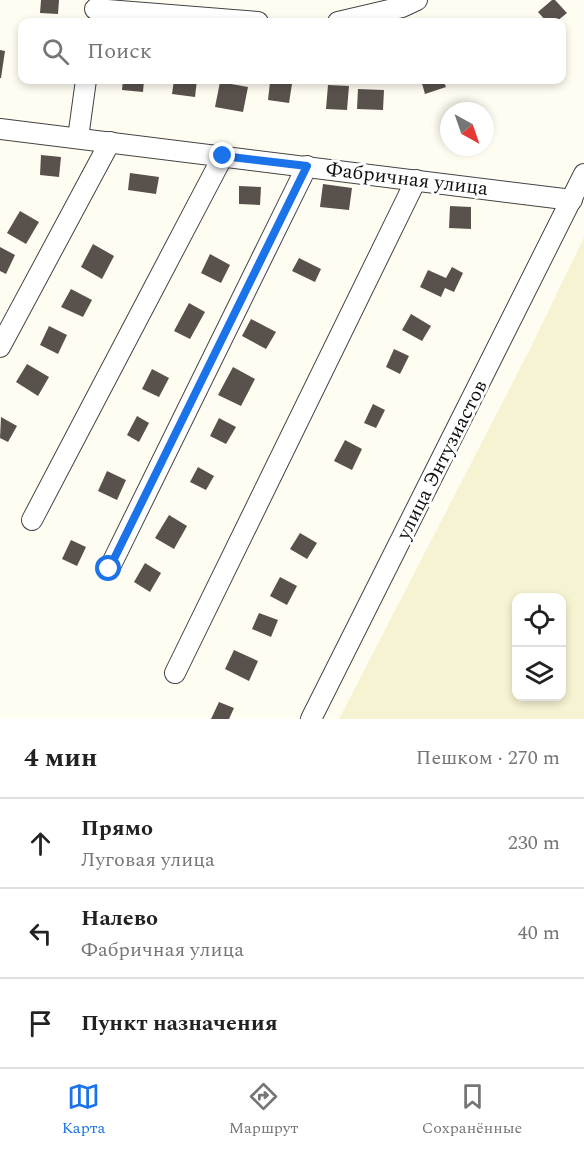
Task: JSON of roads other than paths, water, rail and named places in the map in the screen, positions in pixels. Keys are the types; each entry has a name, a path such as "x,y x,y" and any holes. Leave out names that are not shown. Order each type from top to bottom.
{"street":[{"path":"355,18 402,7 417,0"},
{"path":"94,11 198,18"},
{"path":"78,138 85,84"},
{"name":"Фабричная улица","path":"0,129 572,200"},
{"path":"0,347 110,142"},
{"path":"32,520 223,156"},
{"path":"109,569 307,166"},
{"path":"572,200 584,174"},
{"path":"175,673 416,180"},
{"name":"улица Энтузиастов","path":"311,719 572,200"}]}
